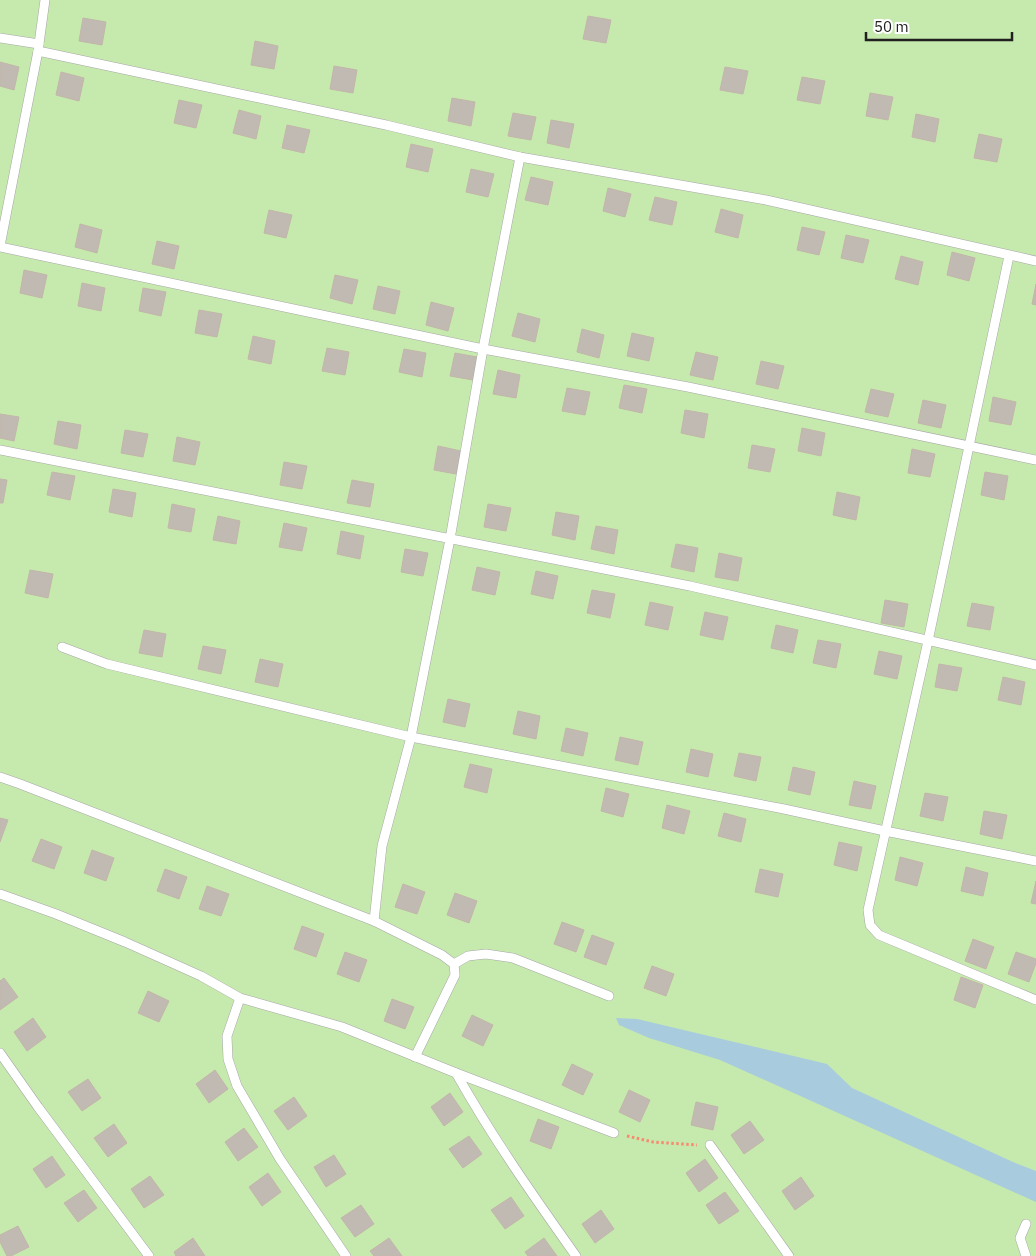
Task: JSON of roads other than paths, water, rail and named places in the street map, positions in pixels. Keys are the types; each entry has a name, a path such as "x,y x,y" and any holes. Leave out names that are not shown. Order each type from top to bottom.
{"lane":[{"path":"45,0 38,48 0,247 483,349 688,387 1036,460"},
{"path":"0,38 520,157 766,200 1036,261"},
{"path":"374,921 382,846 411,737 450,539 483,349 520,157"},
{"path":"1009,256 928,641 868,910 870,925 879,935 1036,1000"},
{"path":"0,450 690,586 1036,665"},
{"path":"62,647 107,664 411,737 784,809 1036,861"},
{"path":"0,777 374,921 442,955 454,964 455,975 416,1057"},
{"path":"0,894 125,942 202,976 240,998 342,1027 614,1133"},
{"path":"454,964 468,956 486,954 513,958 609,996"},
{"path":"240,998 227,1036 228,1059 237,1086 280,1159 346,1256"},
{"path":"0,1053 149,1256"},
{"path":"456,1073 485,1122 576,1256"},
{"path":"710,1145 789,1256"},
{"path":"1026,1224 1020,1238 1026,1256"}],"water":[{"path":"616,1018 637,1019 827,1064 852,1088 1036,1171 1036,1202 720,1060 649,1038 619,1025"}]}
